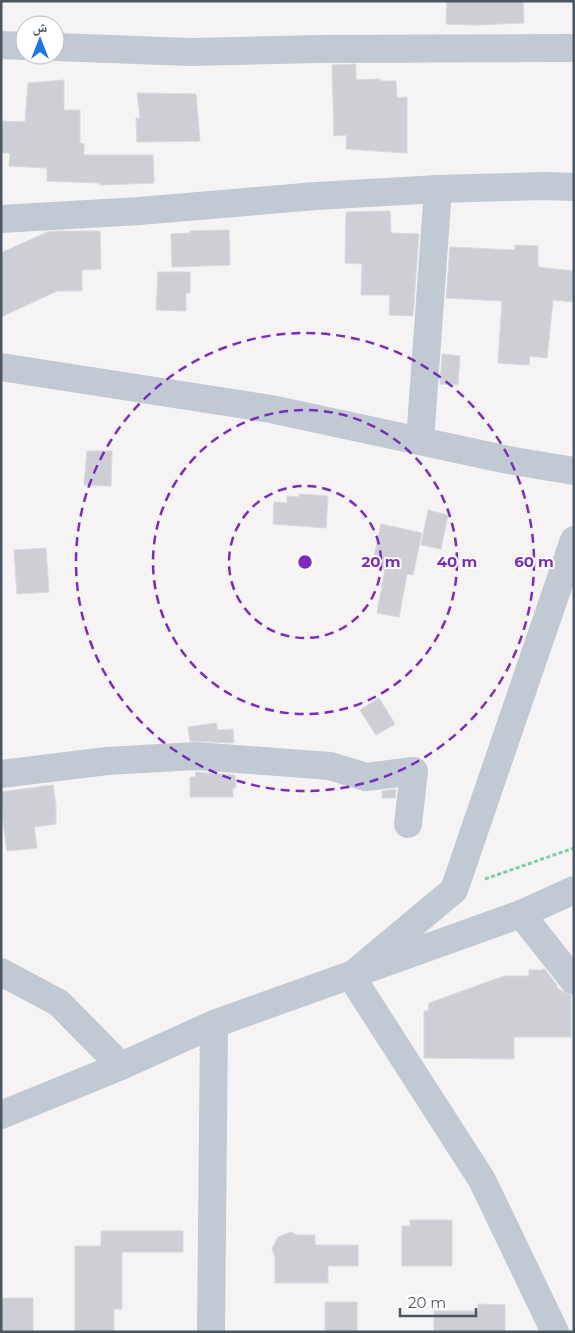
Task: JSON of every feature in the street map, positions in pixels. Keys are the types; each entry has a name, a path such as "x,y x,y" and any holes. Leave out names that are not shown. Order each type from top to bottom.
{"street":[{"path":"1,45 15,46"},
{"path":"65,47 191,52 320,49 574,48"},
{"path":"1,218 139,211 316,196 438,189 574,187"},
{"path":"420,441 438,189"},
{"path":"5,363 271,409 508,460 574,471"},
{"path":"351,976 454,890 574,540"},
{"path":"1,774 107,762 196,756 330,766 366,778 414,771 408,824"},
{"path":"1,1115 121,1066 214,1024 521,914 574,890"},
{"path":"521,914 574,981"},
{"path":"1,972 59,1003 121,1066"},
{"path":"351,976 482,1180 555,1332"},
{"path":"211,1332 214,1024"}],"path":[{"path":"454,890 574,848"}],"building":[{"path":"447,1 523,1 524,23 446,24"},
{"path":"356,64 356,80 380,79 380,81 396,81 397,98 407,97 407,153 346,149 347,135 334,136 332,65"},
{"path":"64,80 64,110 80,110 80,143 84,144 84,155 153,155 154,183 100,185 100,183 47,181 47,168 9,166 10,153 1,153 1,121 25,122 28,83"},
{"path":"137,93 196,94 200,141 137,142 136,118 140,118"},
{"path":"390,211 391,233 419,234 413,316 389,315 390,295 361,295 362,264 345,263 346,212"},
{"path":"229,230 230,265 172,267 171,234 190,233 190,231"},
{"path":"100,231 101,269 82,270 82,291 57,291 1,317 1,253 47,232"},
{"path":"515,245 538,246 538,267 574,271 574,302 553,300 547,358 530,356 529,365 498,363 502,301 446,298 450,247 515,250"},
{"path":"158,272 190,272 190,293 186,293 186,311 156,310"},
{"path":"442,354 460,356 458,385 440,384"},
{"path":"87,451 112,451 111,486 84,485"},
{"path":"299,494 328,496 326,528 273,524 274,502 287,503 287,496 299,497"},
{"path":"428,510 448,515 441,549 421,545"},
{"path":"381,524 422,533 413,575 407,574 399,617 377,613 385,569 372,566"},
{"path":"46,548 49,592 17,594 14,550"},
{"path":"379,698 395,724 376,735 360,710"},
{"path":"216,723 218,730 233,729 234,743 190,741 188,727"},
{"path":"195,772 235,775 236,788 233,788 233,797 190,797 190,777 196,777"},
{"path":"53,785 56,824 34,827 37,848 7,851 1,807 1,792"},
{"path":"396,789 395,798 382,798 382,791"},
{"path":"544,968 557,985 557,988 571,996 571,1037 514,1037 514,1059 424,1058 424,1011 428,1011 429,1003 504,976 529,976 529,970 543,970"},
{"path":"410,1220 452,1220 452,1266 402,1266 402,1226 410,1226"},
{"path":"101,1231 183,1231 183,1252 122,1252 122,1309 114,1309 114,1332 75,1332 75,1246 101,1246"},
{"path":"291,1232 297,1235 315,1235 315,1245 358,1245 358,1266 328,1266 328,1283 275,1283 275,1257 272,1249 278,1237"},
{"path":"1,1298 33,1298 33,1331 1,1331"},
{"path":"325,1302 357,1302 357,1332 325,1332"},
{"path":"478,1304 505,1305 505,1332 434,1332 434,1311 478,1311"}]}
